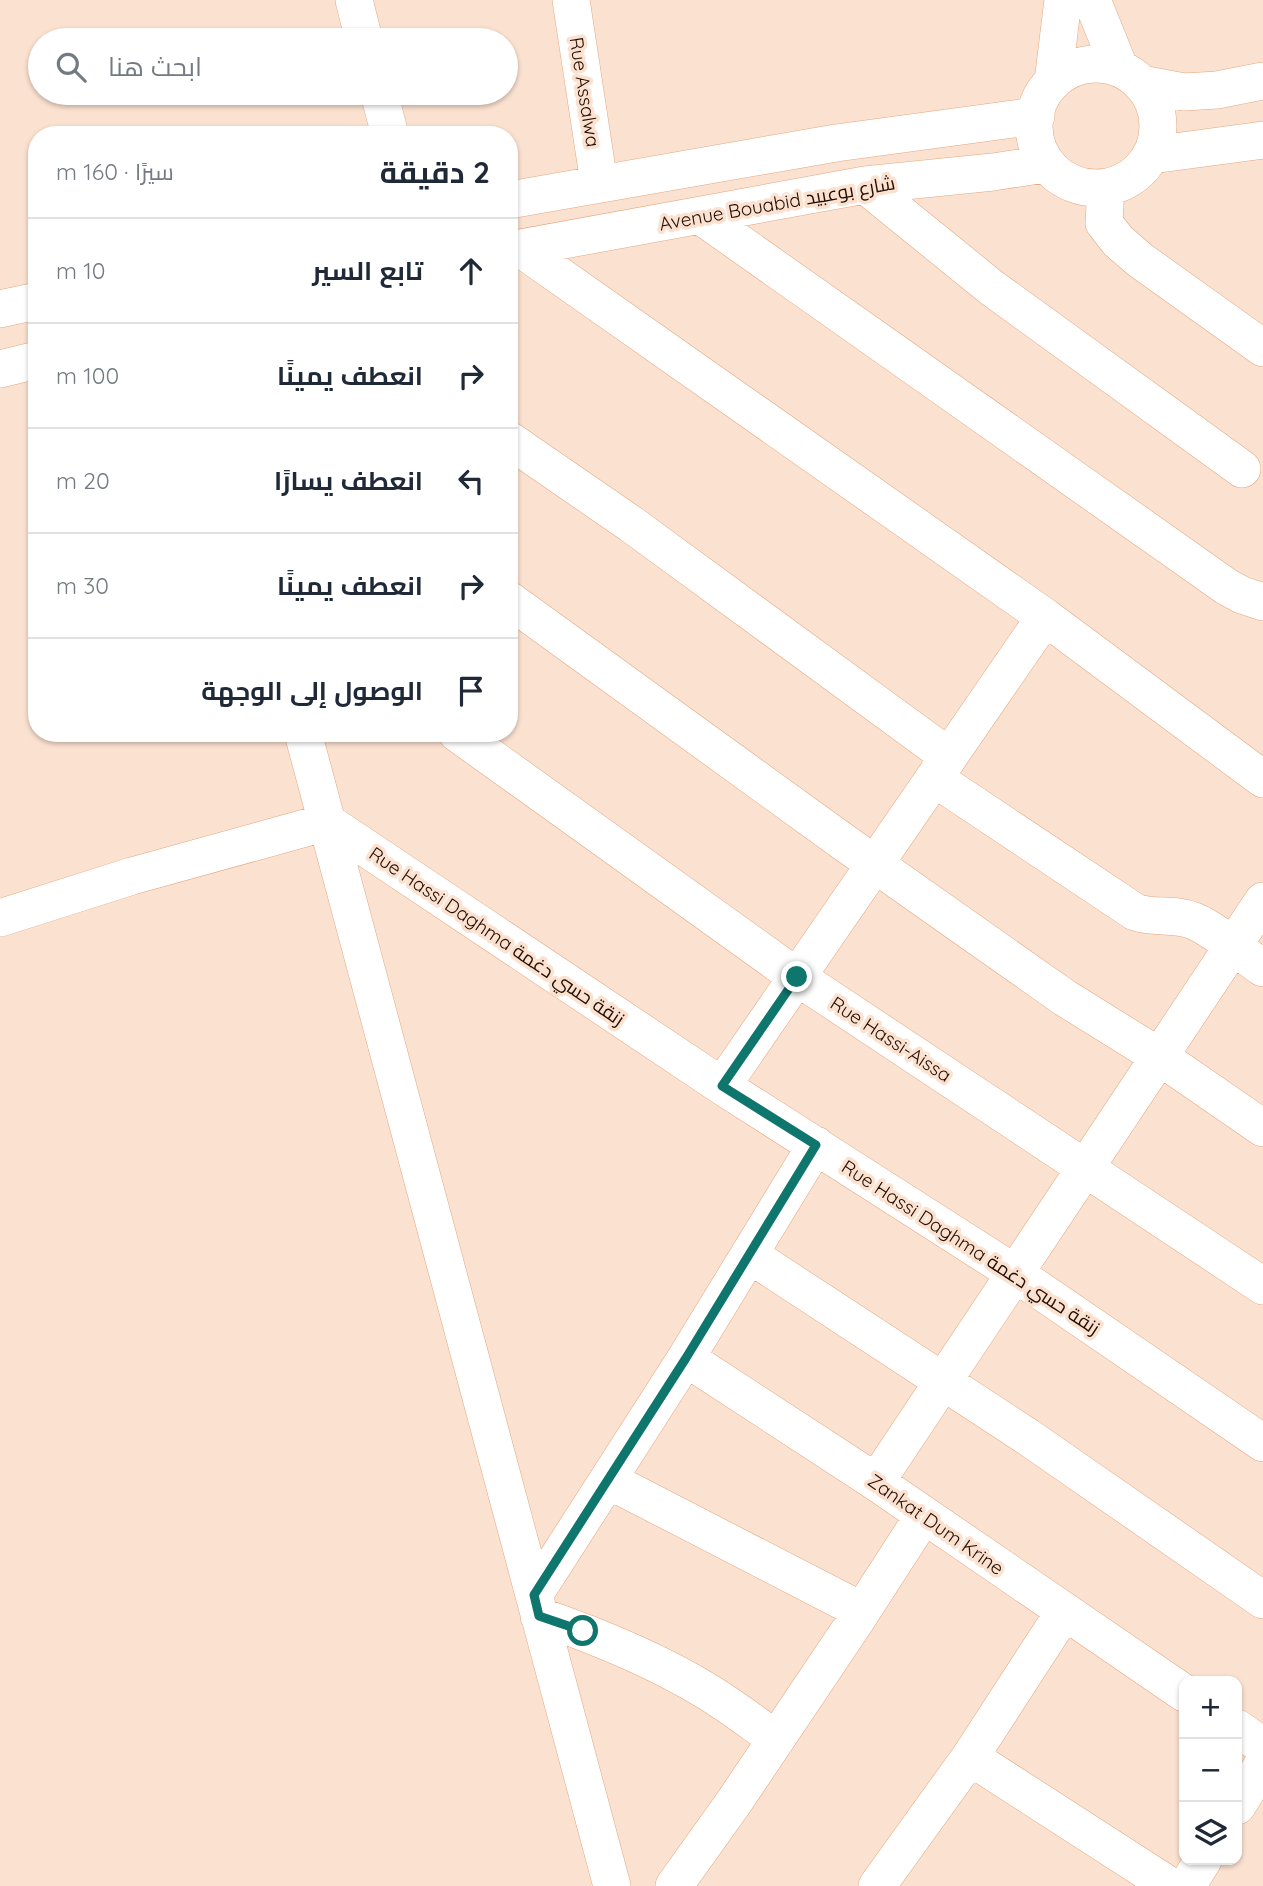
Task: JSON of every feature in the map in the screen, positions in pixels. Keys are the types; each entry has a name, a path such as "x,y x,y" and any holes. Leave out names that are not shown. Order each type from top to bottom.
{"street":[{"path":"354,0 362,28"},
{"name":"Rue Assalwa","path":"572,0 600,183"},
{"path":"1053,82 1063,0"},
{"path":"1092,0 1130,76 1152,99 1158,117 1157,137 1152,155 1133,177 1106,187 1087,187 1070,182 1045,164 1035,137 1041,96 1053,82 1068,72 1084,66 1099,65 1130,76 1184,92 1217,90 1263,80"},
{"path":"382,105 388,126"},
{"path":"518,198 836,143 1036,116"},
{"path":"1152,155 1263,140"},
{"name":"Avenue Bouabid شارع بوعبيد","path":"518,248 864,185 993,173 1045,164"},
{"path":"864,185 992,288 1242,469"},
{"path":"1106,187 1104,223 1118,241 1140,260 1263,348"},
{"path":"701,216 1227,587 1263,602"},
{"path":"518,251 1045,617 1263,779"},
{"path":"0,309 28,303"},
{"path":"0,369 28,362"},
{"path":"518,446 631,524 941,767 1135,912 1147,916 1196,921 1263,968"},
{"path":"518,606 1065,999 1160,1057 1263,1128"},
{"path":"722,1086 1045,617"},
{"path":"305,742 612,1886"},
{"name":"Rue Hassi-Aissa","path":"470,742 797,977 1263,1286"},
{"path":"0,918 132,876 327,822"},
{"name":"Rue Hassi Daghma زنقة حسي دغمة","path":"327,822 722,1086 1016,1273 1263,1443"},
{"path":"876,1482 1263,901"},
{"path":"537,1606 608,1480 816,1145"},
{"path":"750,1255 943,1381 1263,1600"},
{"name":"Zankat Dum Krine","path":"686,1358 876,1482 1179,1690"},
{"path":"608,1480 862,1611"},
{"path":"674,1886 734,1802 924,1515"},
{"path":"537,1606 583,1631 677,1674 710,1693 775,1739"},
{"path":"894,1880 1064,1612"},
{"path":"1241,1739 1256,1775"},
{"path":"970,1757 1170,1886"},
{"path":"1187,1886 1200,1865"}],"route":[{"path":"583,1631 539,1616 534,1595 686,1358 816,1145 722,1086 797,977"}]}
